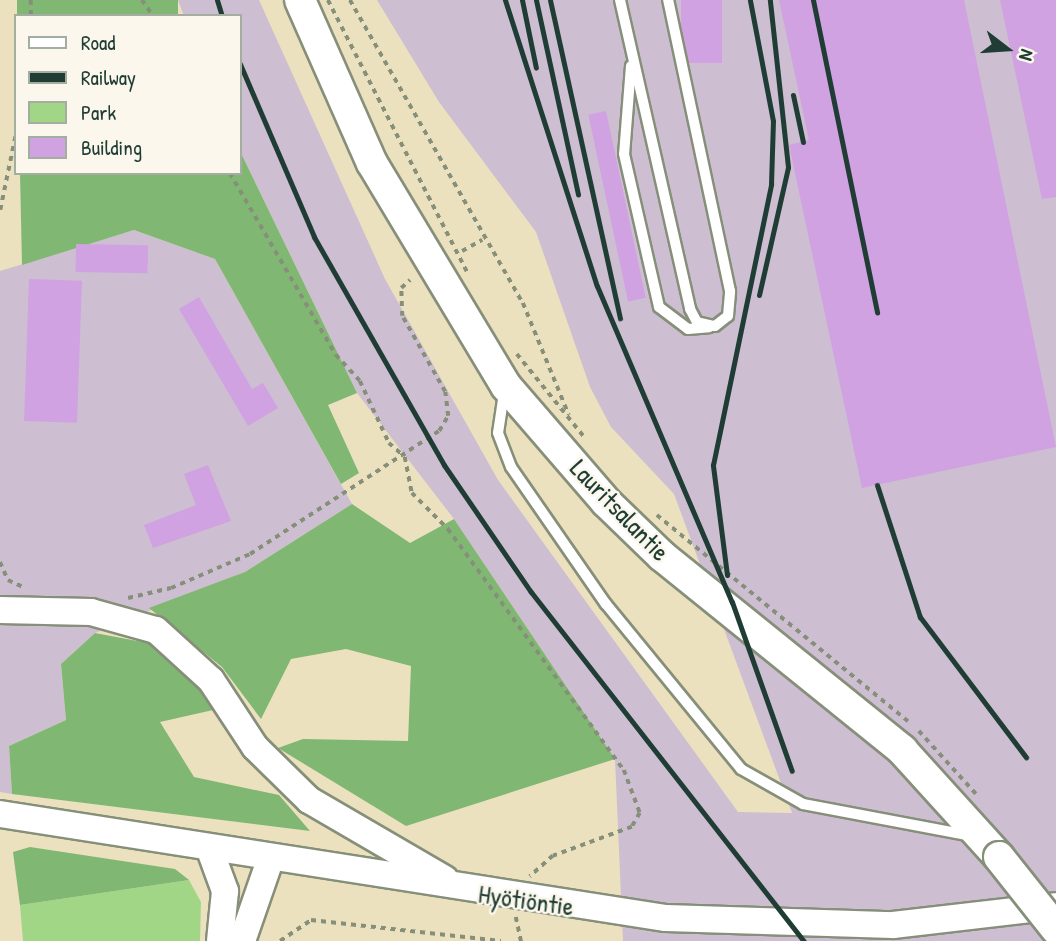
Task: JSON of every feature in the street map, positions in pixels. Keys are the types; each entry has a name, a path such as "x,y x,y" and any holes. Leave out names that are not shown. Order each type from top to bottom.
{"main road":[{"name":"Lauritsalantie","path":"300,0 372,163 506,386 652,547 902,750 992,847 1056,929"},
{"path":"0,610 91,612 156,630 211,680 255,747 309,800 468,891"},
{"name":"Hyötiöntie","path":"0,814 522,899 796,927 893,925 1056,906"},
{"path":"210,850 225,891 219,941"},
{"path":"242,941 270,860"}],"lane":[{"path":"620,0 690,309 698,322 715,326"},
{"path":"631,48 624,153 659,307 688,329 715,326 728,316 730,291 668,0"},
{"path":"506,386 498,433 511,467 606,604 741,769 803,804 992,847"}],"path":[{"path":"328,0 473,282"},
{"path":"350,0 482,240 523,303 570,420"},
{"path":"0,210 14,143"},
{"path":"231,175 336,355 360,381 389,443 405,457 412,493 448,529 616,759 640,813 632,827 532,869 522,899 516,936 521,941"},
{"path":"463,251 482,240"},
{"path":"122,597 171,588 250,554 405,457 448,416 445,392 402,316 401,288 410,280"},
{"path":"513,348 588,442"},
{"path":"652,511 927,737 984,804"},
{"path":"0,562 8,580 32,590"},
{"path":"280,941 311,920 500,941"}],"shaded area":[{"path":"178,0 259,0 385,279 498,480 738,812 792,813 674,494 611,427 590,387 536,232 439,102 377,0 1056,0 1056,941 623,941 615,759 454,519 357,393 242,155 242,14 183,14"},
{"path":"134,230 215,259 352,504 245,572 95,633 61,664 66,720 9,746 12,794 0,792 0,271"}],"green space":[{"path":"17,0 178,0 178,14 17,14"},
{"path":"242,155 357,393 328,405 359,473 341,484 215,259 134,230 22,265 20,175 242,175"},
{"path":"352,504 410,543 454,519 615,759 406,826 278,748 303,739 408,741 411,666 346,649 291,659 261,719 222,667 149,608 245,572"},
{"path":"95,633 148,643 183,664 213,710 160,722 194,777 279,795 310,831 12,794 9,746 66,720 61,664"},
{"path":"30,847 175,869 189,880 20,905 13,852"},
{"path":"189,880 201,902 200,941 23,941 20,905"}],"building":[{"path":"681,0 722,0 722,63 681,63"},
{"path":"779,0 964,0 1056,447 862,488 789,145 809,140"},
{"path":"1000,0 1056,0 1056,197 1042,199"},
{"path":"606,111 646,298 628,302 588,115"},
{"path":"76,244 148,245 148,273 76,272"},
{"path":"29,279 82,281 77,423 24,421"},
{"path":"199,297 252,389 263,383 278,408 248,426 179,309"},
{"path":"208,465 231,521 153,548 144,525 196,505 184,474"}],"railway":[{"path":"217,0 221,14"},
{"path":"505,0 597,286 732,602 792,771"},
{"path":"522,0 536,68"},
{"path":"536,0 578,195"},
{"path":"550,0 620,318"},
{"path":"727,575 713,465 771,184 773,121 750,0"},
{"path":"759,295 788,167 770,0"},
{"path":"813,0 877,313"},
{"path":"242,69 314,237 444,465 531,592 804,941"},
{"path":"793,95 803,142"},
{"path":"877,485 920,617 1026,757"}]}
